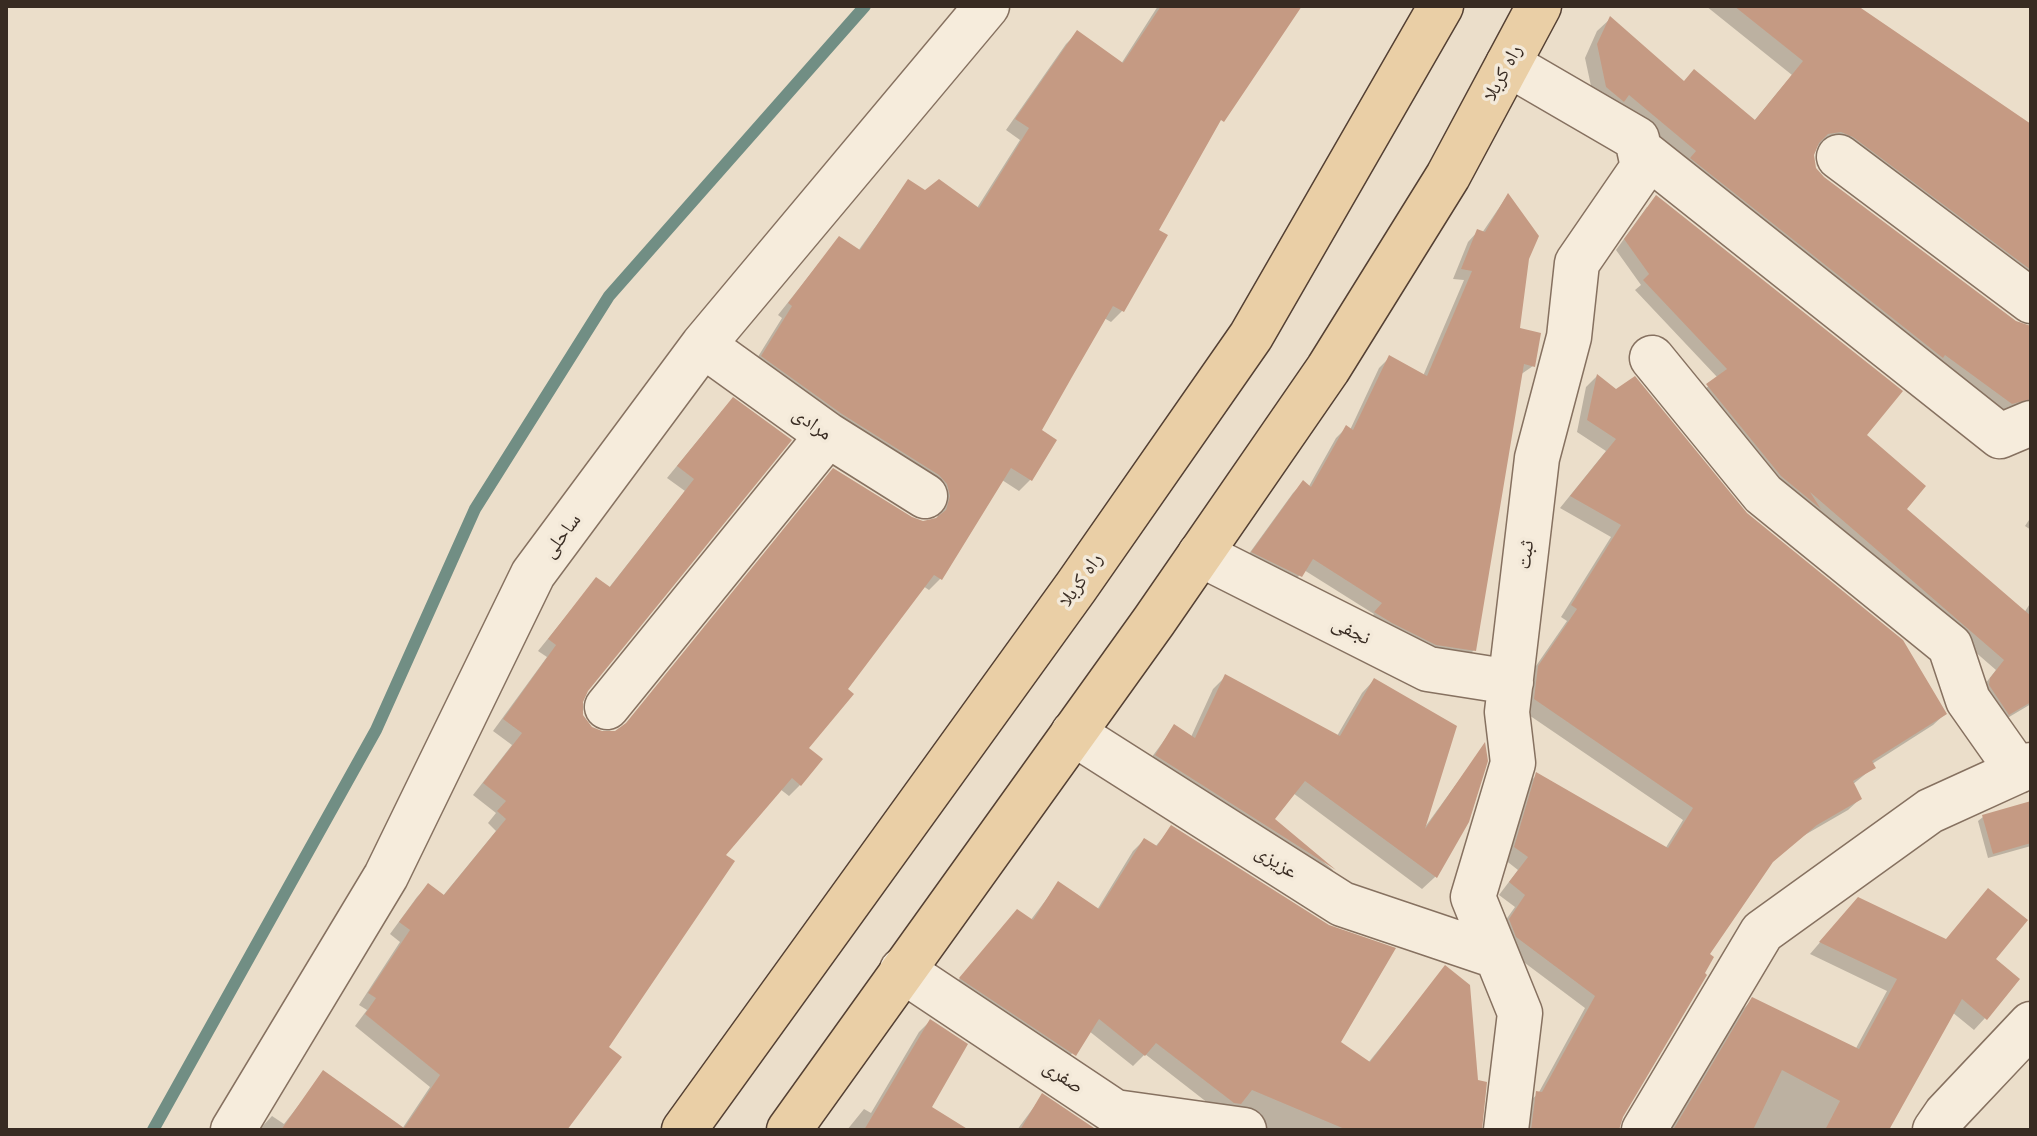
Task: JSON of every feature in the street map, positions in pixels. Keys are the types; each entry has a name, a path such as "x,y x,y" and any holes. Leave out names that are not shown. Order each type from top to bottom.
{"main road":[{"name":"راه کربلا","path":"684,1130 1076,587 1251,336 1441,6"},
{"name":"راه کربلا","path":"789,1130 1200,554 1328,369 1448,176 1539,6"}],"street":[{"name":"ساحلی","path":"233,1130 386,876 533,574 703,345 987,6"},
{"path":"1508,64 1637,139 1640,150 2000,436 2031,423"},
{"name":"ثبت","path":"1506,1130 1520,1013 1473,897 1513,763 1507,712 1537,458 1569,337 1577,263 1643,167 1640,150"},
{"path":"1839,157 2031,301"},
{"name":"مرادی","path":"703,345 828,435 925,496"},
{"path":"1644,1130 1762,932 1930,811 2024,768 1968,700 1950,646 1763,494 1652,358"},
{"path":"607,707 828,435"},
{"name":"نجفی","path":"1200,554 1428,669 1511,682"},
{"name":"عزیزی","path":"1073,733 1342,904 1496,956"},
{"name":"صفری","path":"902,970 1115,1112 1244,1130"},
{"path":"1935,1130 1946,1114 2031,1024"}],"building":[{"path":"1161,6 1302,6 1224,122 1221,120 1159,230 1168,235 1124,312 1113,306 1072,377 1042,430 1057,440 1032,481 1011,468 942,580 934,575 848,689 854,694 809,748 823,759 801,786 792,778 726,855 735,861 609,1047 622,1057 567,1130 281,1130 323,1070 404,1128 440,1075 365,1014 376,998 368,993 410,930 399,922 428,883 444,895 506,819 497,811 506,801 483,783 522,733 503,719 556,645 548,639 596,577 610,587 694,479 677,466 733,397 792,440 588,691 583,702 583,715 592,727 615,731 626,723 833,468 912,517 923,521 936,518 946,510 950,496 947,484 939,475 842,414 761,356 792,306 788,303 839,236 860,250 908,179 925,190 939,179 979,208 1029,128 1015,119 1077,30 1123,63"},
{"path":"1734,6 1858,6 2031,124 2031,270 1853,137 1841,132 1828,134 1819,143 1814,155 1816,168 1824,177 2016,321 2031,326 2031,399 2012,404 1945,355 1943,358 1690,158 1696,151 1629,95 1624,102 1606,87 1597,44 1610,16 1684,81 1694,69 1755,120 1803,61"},
{"path":"1508,193 1539,236 1529,259 1520,328 1541,333 1535,367 1524,364 1476,651 1436,645 1392,623 1374,612 1382,603 1313,559 1302,577 1251,552 1303,480 1311,487 1346,425 1353,430 1389,355 1427,376 1472,271 1461,269 1477,229 1485,232"},
{"path":"1656,195 1903,391 1867,435 1926,486 1907,509 2031,616 2031,702 2009,715 1989,685 1990,678 2004,660 1810,492 1821,509 1781,476 1706,384 1727,369 1643,280 1649,274 1624,239"},
{"path":"1597,374 1616,389 1635,376 1747,513 1903,640 1947,714 1872,761 1876,768 1853,781 1862,799 1817,825 1773,862 1710,954 1714,957 1705,973 1707,975 1623,1117 1619,1130 1531,1130 1536,1091 1542,1092 1595,996 1516,937 1509,919 1525,895 1509,882 1528,857 1514,847 1536,772 1668,848 1693,808 1534,699 1538,666 1577,609 1571,605 1621,525 1570,496 1616,439 1587,420"},
{"path":"1225,674 1340,736 1374,678 1457,726 1425,829 1485,742 1488,761 1469,822 1437,878 1305,781 1275,819 1336,870 1155,755 1174,724 1195,738"},
{"path":"2031,801 2031,843 1993,854 1982,815"},
{"path":"1171,825 1329,925 1396,948 1341,1042 1370,1062 1445,965 1470,985 1478,1080 1487,1082 1482,1130 1347,1130 1252,1090 1241,1104 1234,1103 1156,1043 1145,1056 1099,1019 1076,1056 959,978 1017,909 1033,920 1058,881 1099,909 1144,838 1157,846"},
{"path":"1988,888 2028,920 1996,959 2020,979 1987,1020 1962,999 1889,1130 1825,1130 1840,1101 1782,1070 1753,1130 1673,1130 1752,997 1859,1049 1897,979 1819,942 1858,897 1946,939"},
{"path":"930,1019 968,1044 932,1107 969,1130 864,1130"},
{"path":"1042,1093 1097,1130 1020,1130"}],"waterway":[{"path":"153,1130 376,730 475,509 609,296 865,6"}]}
